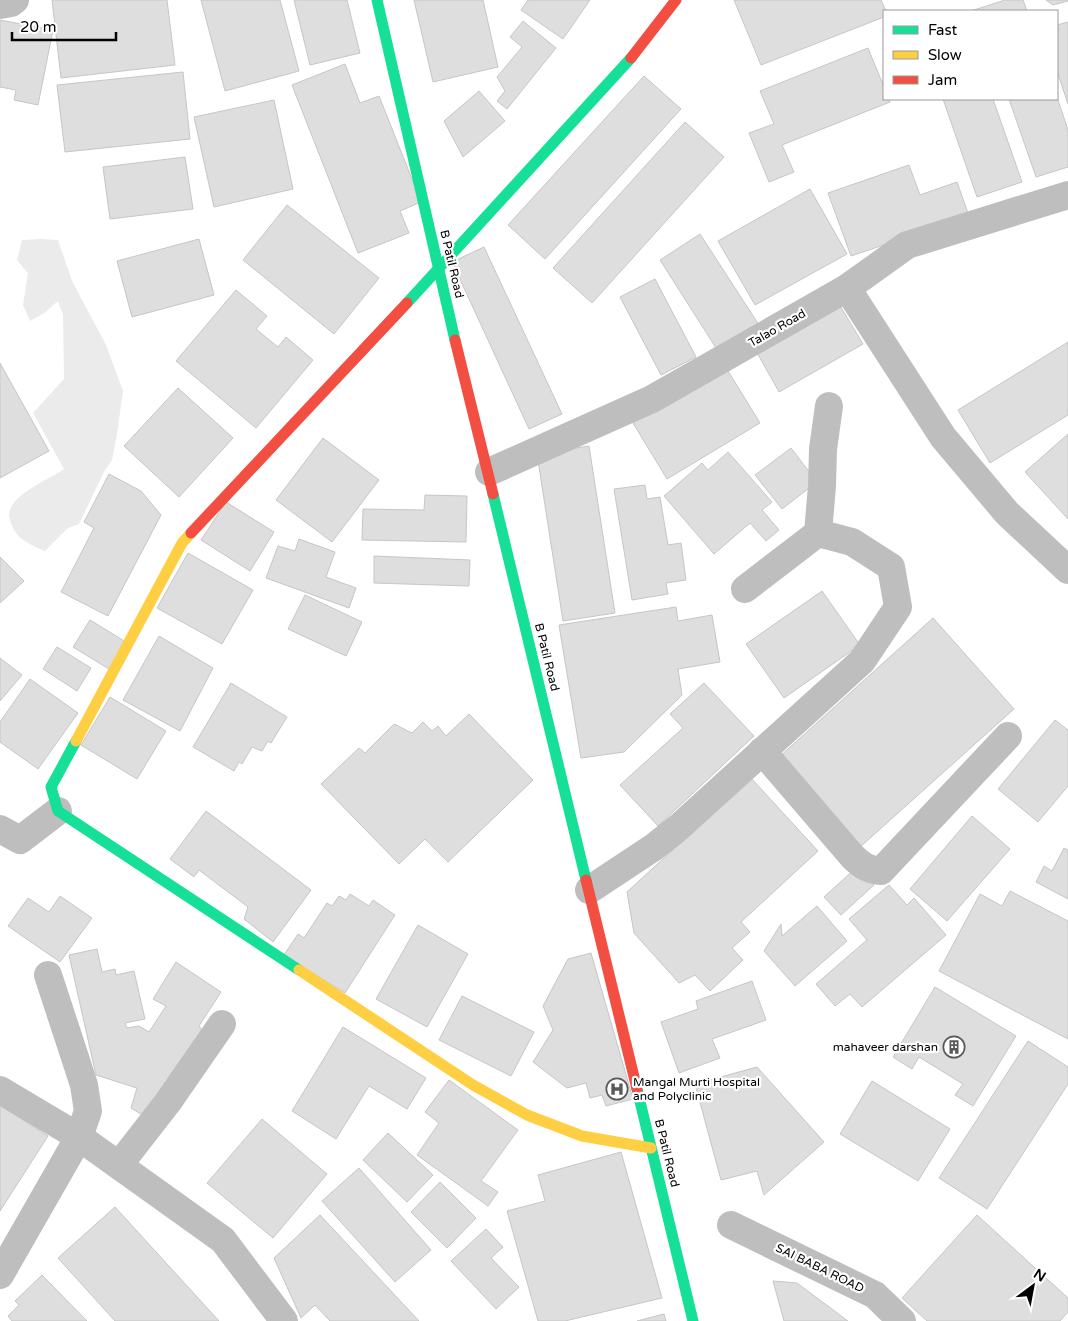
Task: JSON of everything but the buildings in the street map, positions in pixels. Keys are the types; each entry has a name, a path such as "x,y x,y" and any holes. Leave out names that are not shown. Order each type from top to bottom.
{"street":[{"path":"0,5 12,3 16,0"},
{"name":"B Patil Road","path":"377,0 438,269 693,1321"},
{"path":"651,1148 582,1136 527,1115 473,1085 58,811 51,787 182,543 438,269 636,52 676,0"},
{"name":"Talao Road","path":"488,472 652,399 847,288 907,245 1068,195"},
{"path":"847,288 943,437 1007,513 1068,570"},
{"path":"745,589 818,533 823,449 829,406"},
{"path":"589,890 654,847 679,827 862,661 898,607 891,567 852,542 818,533"},
{"path":"762,751 852,856 861,865 872,870 881,871 1008,736"},
{"path":"0,829 20,840 58,811"},
{"path":"0,1274 79,1137 88,1111 84,1085 48,975"},
{"path":"119,1165 168,1102 222,1024"},
{"path":"0,1090 79,1137 223,1240 284,1321"},
{"name":"SAI BABA ROAD","path":"731,1225 875,1295 902,1321"}],"shaded area":[{"path":"22,240 58,240 72,281 106,345 123,391 112,460 105,470 79,524 68,528 45,551 17,535 9,515 11,507 23,494 64,469 33,413 64,379 63,315 58,301 44,313 30,321 23,305 28,273 17,260"}],"traffic: fast":[{"path":"377,0 455,340"},
{"path":"407,303 631,58"},
{"path":"493,494 586,880"},
{"path":"76,741 51,787 58,811 299,970"},
{"path":"637,1089 693,1321"}],"traffic: slow":[{"path":"76,741 182,543 191,533"},
{"path":"299,970 473,1085 527,1115 582,1136 651,1148"}],"traffic: jam":[{"path":"631,58 676,0"},
{"path":"191,533 407,303"},
{"path":"455,340 493,494"},
{"path":"586,880 637,1089"}],"place":[{"name":"mahaveer darshan","path":"954,1047"},
{"name":"Mangal Murti Hospital and Polyclinic","path":"617,1089"}]}
